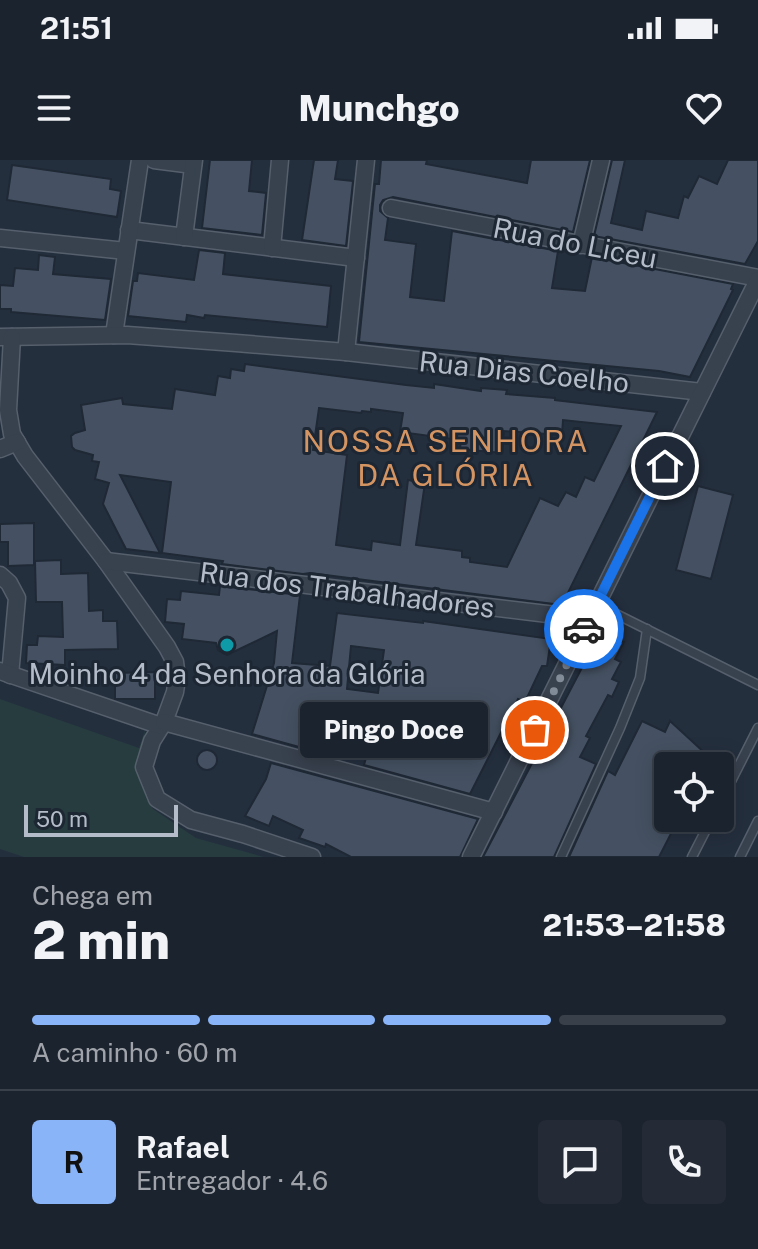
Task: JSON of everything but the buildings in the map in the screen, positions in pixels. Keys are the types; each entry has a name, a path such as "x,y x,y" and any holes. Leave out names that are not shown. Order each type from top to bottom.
{"street":[{"path":"114,335 140,160"},
{"path":"154,160 193,163 184,237"},
{"path":"272,248 280,160"},
{"path":"346,352 366,160"},
{"path":"581,245 601,160"},
{"name":"Rua do Liceu","path":"391,208 758,279"},
{"path":"129,230 356,258"},
{"path":"0,238 126,251"},
{"path":"471,857 702,392 754,298 758,279"},
{"name":"Rua Dias Coelho","path":"6,337 114,335 346,352 702,392"},
{"path":"6,337 8,410 12,434 25,456 106,561 175,662 175,692 144,767 157,799 191,820 312,857"},
{"path":"0,449 17,442"},
{"name":"Rua dos Trabalhadores","path":"106,561 593,612"},
{"path":"0,575 9,583 17,598 5,673 159,730 494,812"}],"lane":[{"path":"593,612 647,629 758,685"},
{"path":"561,857 640,678 647,629"},
{"path":"734,775 758,728"},
{"path":"740,857 758,821"},
{"path":"692,857 705,832"}],"green space":[{"path":"0,699 139,748 145,730 141,779 146,798 153,809 196,838 264,857 24,857 0,849"}],"way so far":[{"path":"535,730 584,629"}],"place":[{"name":"Moinho 4 da Senhora da Glória","path":"227,645"},
{"name":"Pingo Doce","path":"535,730"}],"district":[{"name":"NOSSA SENHORA DA GLÓRIA","path":"446,459"}],"route":[{"path":"584,629 665,466"}]}
